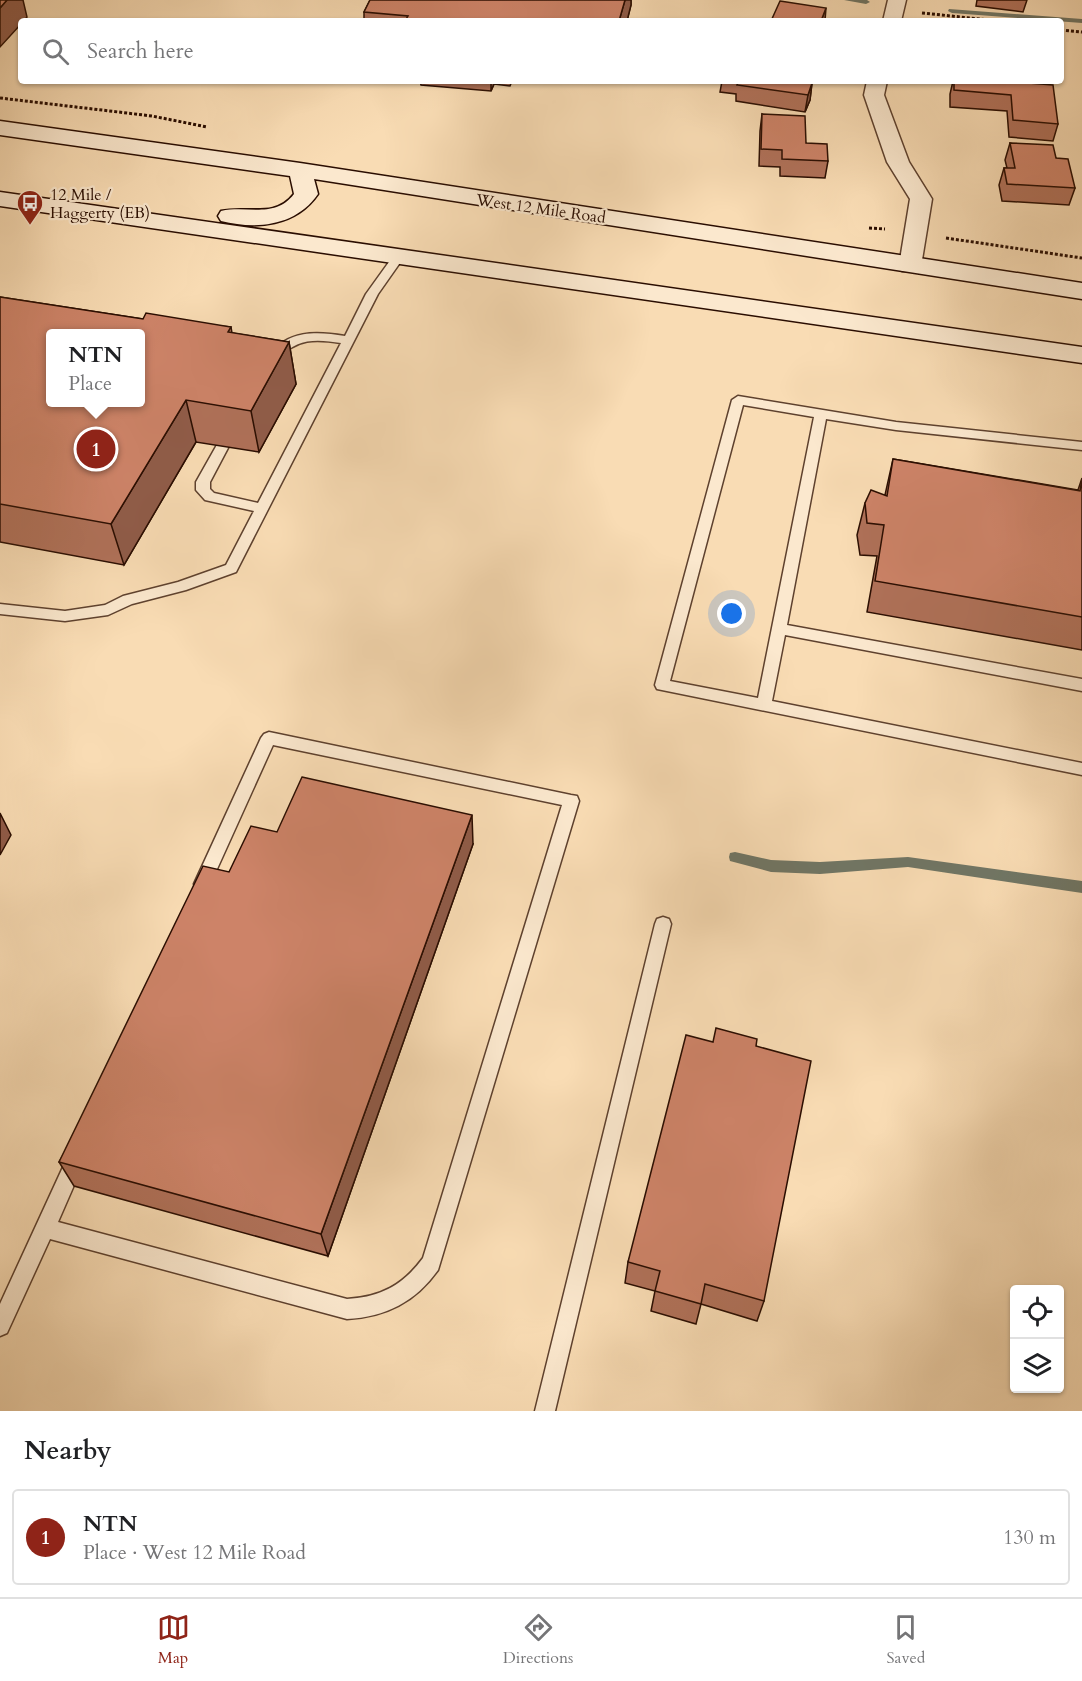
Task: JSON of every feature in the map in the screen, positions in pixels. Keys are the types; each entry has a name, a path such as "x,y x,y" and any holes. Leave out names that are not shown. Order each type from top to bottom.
{"main road":[{"name":"West 12 Mile Road","path":"0,128 300,170 1082,291"},
{"path":"0,147 47,153 113,144"},
{"path":"0,181 260,218 285,213 302,201 306,187 300,170"},
{"path":"0,199 1082,355"},
{"path":"666,295 766,294 1082,340"}],"street":[{"path":"876,84 874,95 898,162 921,199 910,266"}],"lane":[{"path":"0,609 65,616 108,610 128,600 181,586 231,568 372,294 398,257"},
{"path":"268,369 278,351 289,341 308,336 349,340"},
{"path":"1082,446 896,426 738,400 662,685 1082,769"},
{"path":"764,705 821,414"},
{"path":"223,447 203,482 203,490 210,497 262,508"},
{"path":"779,629 1082,685"},
{"path":"45,1228 347,1309 365,1309 386,1304 420,1280 431,1263 571,801 269,738 195,901"},
{"path":"546,1411 663,924"},
{"path":"0,1326 85,1141"}],"path":[{"path":"894,10 970,18"},
{"path":"1064,30 1082,32"}],"building":[{"path":"0,0 7,0 0,8"},
{"path":"370,0 625,0 620,18 407,18 408,16 364,12"},
{"path":"780,1 826,8 822,18 772,18"},
{"path":"738,84 812,84 808,95"},
{"path":"954,84 1053,85 1058,124 1013,120 1011,95 954,90"},
{"path":"762,114 805,116 806,143 827,144 828,161 782,159 782,150 761,149"},
{"path":"1010,143 1053,145 1056,158 1068,159 1075,188 1007,184 1004,168 1015,168"},
{"path":"0,297 143,319 146,313 231,327 228,332 289,342 251,411 186,400 111,524 0,504"},
{"path":"893,459 1080,491 1082,478 1082,617 875,581 884,525 867,523 865,503 871,490 887,496"},
{"path":"302,777 472,815 321,1234 59,1162 203,866 229,872 251,826 277,832"},
{"path":"716,1028 757,1039 756,1046 811,1061 764,1301 705,1284 701,1304 655,1291 660,1271 628,1262 686,1035 713,1042"}],"waterway":[{"path":"848,0 866,2"},
{"path":"952,11 1043,18"},
{"path":"1064,20 1082,21"},
{"path":"735,857 771,866 820,868 908,862 1082,887"}],"place":[{"name":"12 Mile / Haggerty (EB)","path":"30,226"},
{"name":"NTN","path":"96,449"}]}
